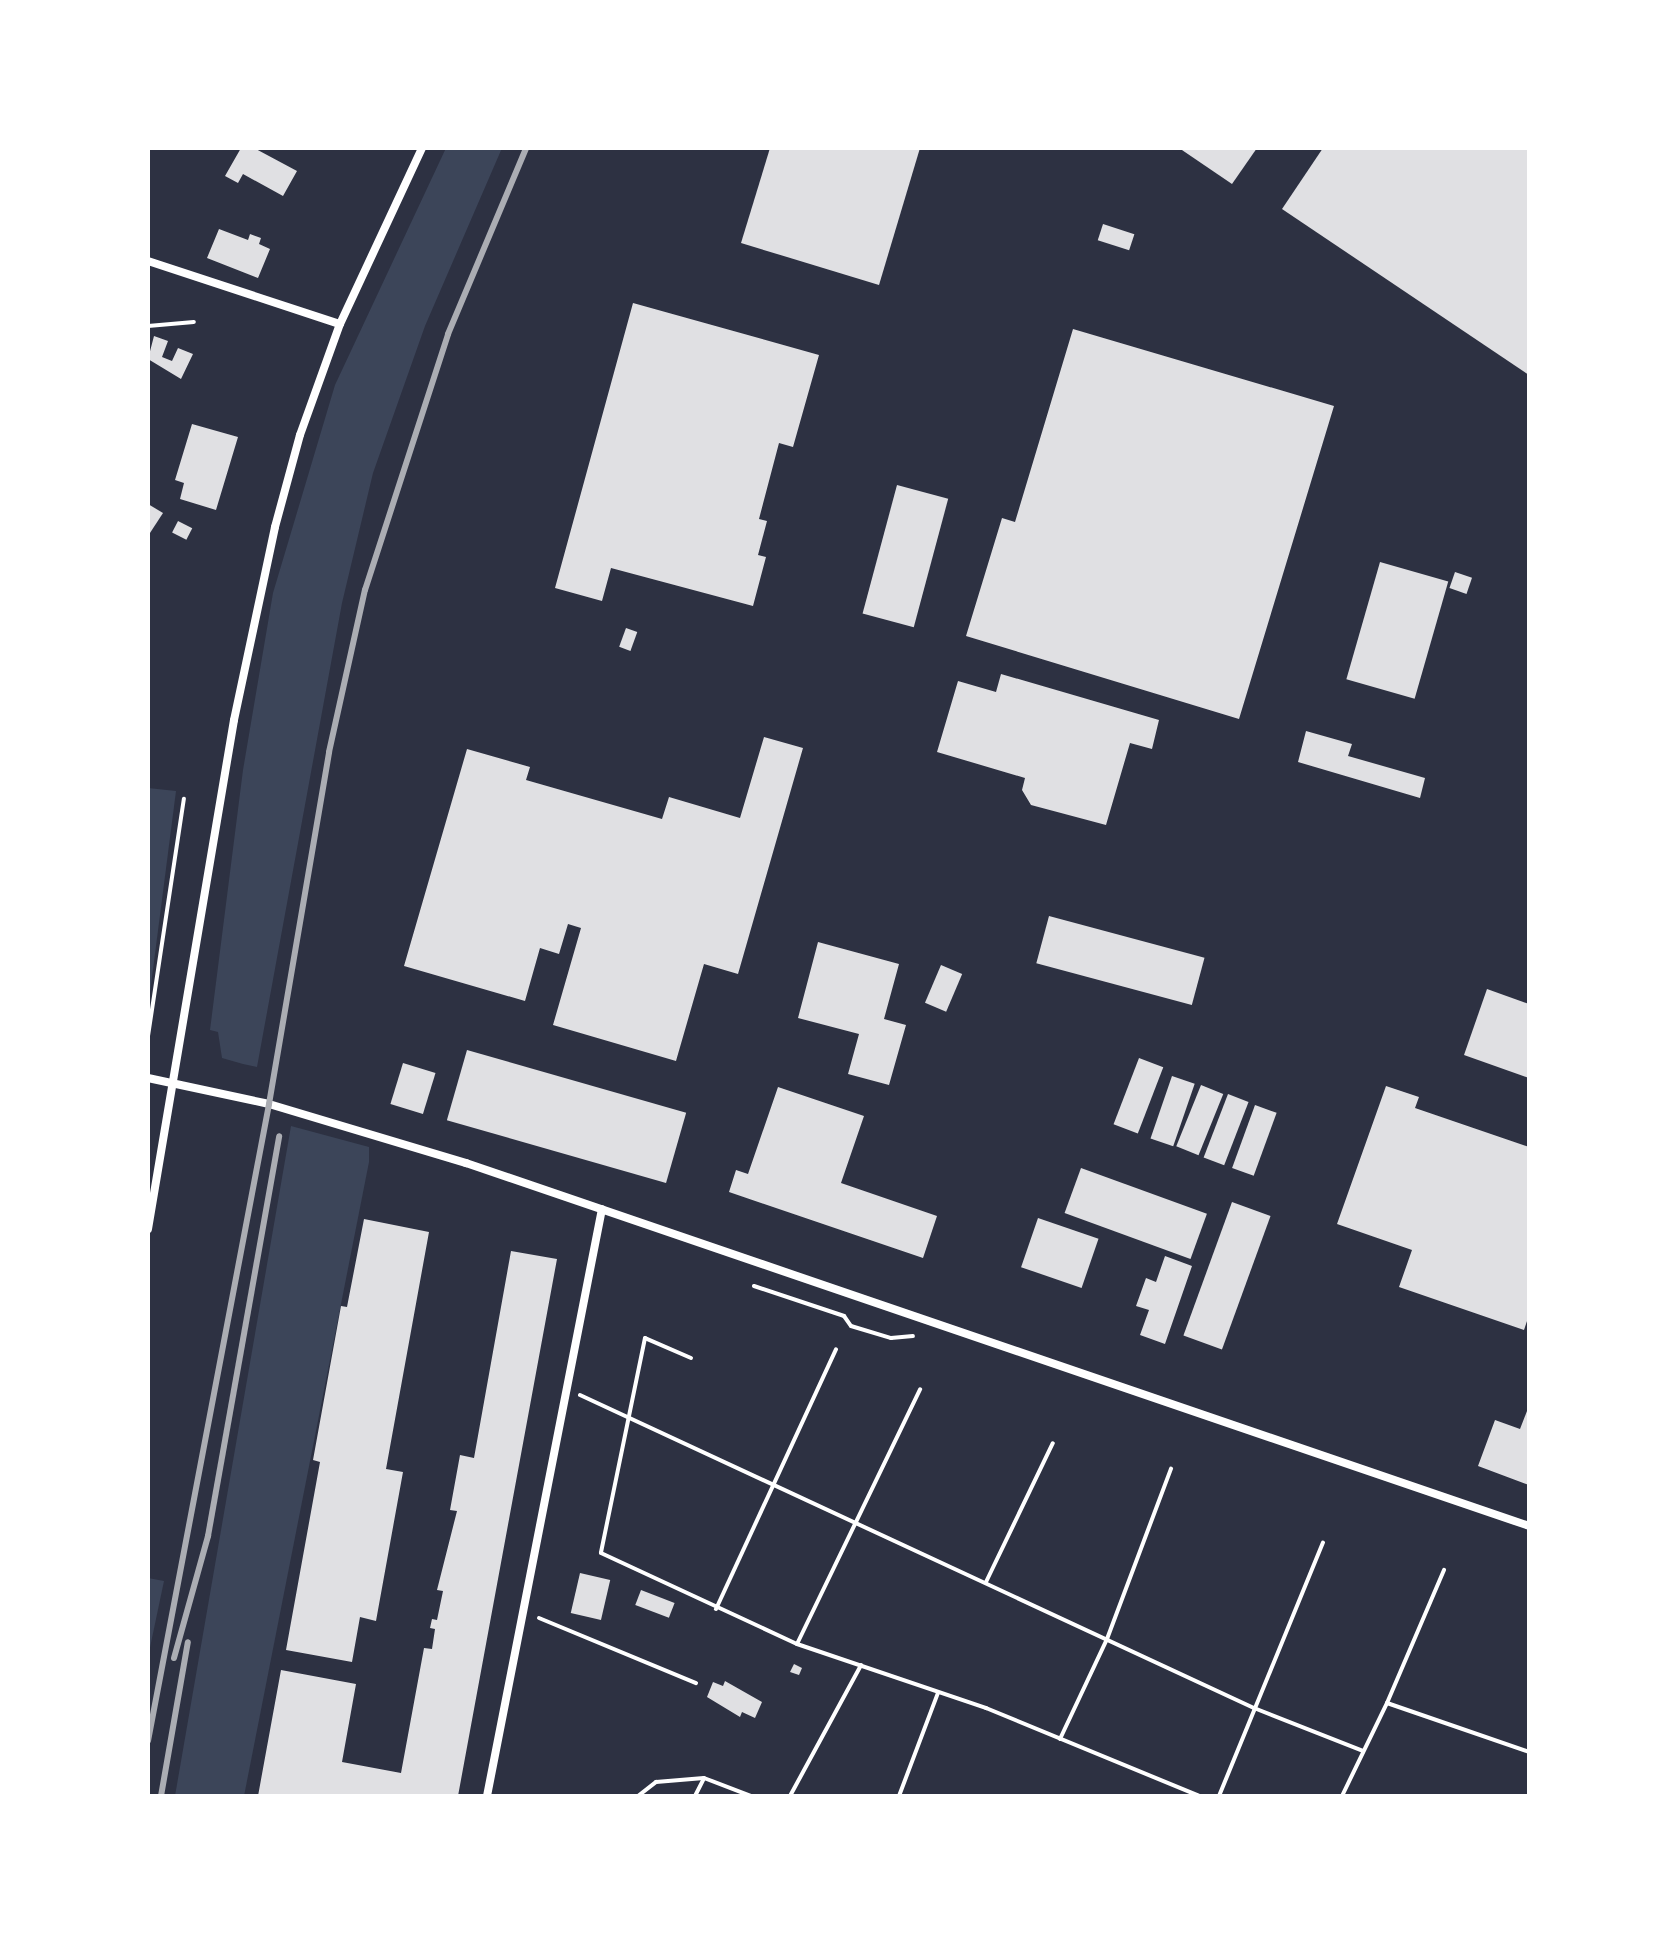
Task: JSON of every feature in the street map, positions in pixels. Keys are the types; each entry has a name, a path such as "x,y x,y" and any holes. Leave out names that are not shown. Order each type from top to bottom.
{"street":[{"path":"148,1229 263,575 300,435 340,324 422,148"},
{"path":"148,261 340,324"},
{"path":"148,1078 377,1135 1529,1526"},
{"path":"148,1166 158,1171"},
{"path":"487,1796 602,1209"}],"path":[{"path":"148,326 194,322"},
{"path":"148,1036 184,799"},
{"path":"691,1358 645,1338 601,1553 797,1644 1060,1739 1199,1796"},
{"path":"716,1609 836,1349"},
{"path":"567,1389 1254,1708 1363,1751"},
{"path":"797,1644 920,1389"},
{"path":"986,1582 1053,1443"},
{"path":"1060,1739 1107,1639 1171,1469"},
{"path":"1219,1796 1323,1543"},
{"path":"1342,1796 1387,1703 1444,1570"},
{"path":"524,1611 696,1683"},
{"path":"790,1796 861,1665"},
{"path":"899,1796 938,1693"},
{"path":"1387,1703 1529,1752"},
{"path":"695,1796 704,1778"},
{"path":"638,1796 656,1782 704,1778 751,1796"}],"shaded area":[{"path":"446,148 502,148 425,326 373,473 342,603 257,1067 222,1058 218,1032 210,1030 243,770 273,593 335,385"},
{"path":"148,788 176,791 148,1008"},
{"path":"291,1126 369,1147 369,1162 244,1796 175,1796"},
{"path":"148,1578 164,1581 148,1657"}],"building":[{"path":"241,148 254,148 297,171 283,196 243,174 238,183 225,176"},
{"path":"770,148 920,148 879,285 741,243"},
{"path":"1179,148 1257,148 1232,184"},
{"path":"1323,148 1529,148 1529,375 1282,209"},
{"path":"1103,224 1134,234 1129,250 1098,240"},
{"path":"219,229 248,240 250,234 261,238 259,244 270,249 258,278 207,258"},
{"path":"633,303 819,355 793,447 779,443 759,519 767,521 758,555 766,557 753,606 611,568 602,601 555,588"},
{"path":"1073,329 1334,406 1239,719 966,636 1002,518 1015,522"},
{"path":"154,336 168,341 162,357 172,361 178,348 193,354 181,379 148,359"},
{"path":"192,424 238,437 216,510 180,499 184,483 175,480"},
{"path":"897,485 948,499 914,627 863,613"},
{"path":"148,504 163,513 148,536"},
{"path":"178,521 192,528 186,540 172,533"},
{"path":"1380,562 1448,582 1415,699 1346,679"},
{"path":"1455,572 1472,578 1466,594 1449,588"},
{"path":"626,628 637,632 630,651 619,647"},
{"path":"1001,674 1159,720 1152,749 1130,743 1106,825 1031,805 1022,790 1025,778 937,752 958,681 996,692"},
{"path":"1306,731 1352,744 1348,756 1425,778 1420,798 1298,762"},
{"path":"764,737 803,748 738,974 704,964 676,1061 553,1025 581,928 568,924 559,954 540,948 525,1001 404,966 467,749 530,767 526,780 662,819 669,797 740,818"},
{"path":"1049,916 1205,958 1192,1005 1036,963"},
{"path":"818,942 899,964 884,1019 906,1025 889,1085 848,1074 859,1034 798,1018"},
{"path":"941,965 962,974 946,1012 925,1003"},
{"path":"1487,989 1529,1004 1529,1078 1464,1055"},
{"path":"467,1050 686,1113 666,1183 447,1120"},
{"path":"1139,1058 1163,1067 1138,1134 1114,1124"},
{"path":"403,1063 436,1073 423,1114 390,1104"},
{"path":"1172,1076 1195,1084 1173,1146 1151,1138"},
{"path":"1201,1085 1223,1094 1199,1155 1176,1146"},
{"path":"1386,1086 1419,1097 1415,1108 1529,1147 1529,1315 1524,1330 1399,1287 1412,1250 1337,1224"},
{"path":"778,1087 864,1116 841,1183 937,1216 923,1258 729,1192 736,1170 748,1174"},
{"path":"1228,1094 1249,1102 1224,1165 1204,1157"},
{"path":"1255,1105 1277,1113 1254,1176 1232,1168"},
{"path":"1081,1168 1207,1214 1191,1259 1065,1213"},
{"path":"1232,1202 1271,1216 1222,1349 1183,1335"},
{"path":"1038,1218 1099,1239 1082,1288 1021,1267"},
{"path":"364,1219 429,1232 386,1469 403,1472 376,1621 360,1617 352,1662 286,1650 320,1462 313,1460 341,1306 347,1307"},
{"path":"511,1251 557,1259 458,1796 258,1796 281,1670 356,1684 342,1762 401,1773 424,1648 432,1649 435,1629 430,1628 432,1619 437,1620 443,1591 437,1590 457,1511 450,1510 460,1455 474,1458"},
{"path":"1165,1256 1192,1266 1165,1344 1140,1335 1149,1310 1136,1306 1146,1278 1156,1282"},
{"path":"1527,1411 1529,1485 1478,1466 1495,1420 1520,1429"},
{"path":"580,1573 610,1580 601,1620 571,1613"},
{"path":"641,1590 675,1603 669,1618 635,1605"},
{"path":"794,1664 802,1668 799,1675 790,1672"},
{"path":"725,1681 762,1702 755,1718 742,1712 740,1717 707,1697 713,1682 723,1686"}],"railway":[{"path":"148,1741 269,1104 329,752 365,590 448,334 526,148"},
{"path":"174,1658 208,1536 279,1136"},
{"path":"161,1796 188,1642"}]}
